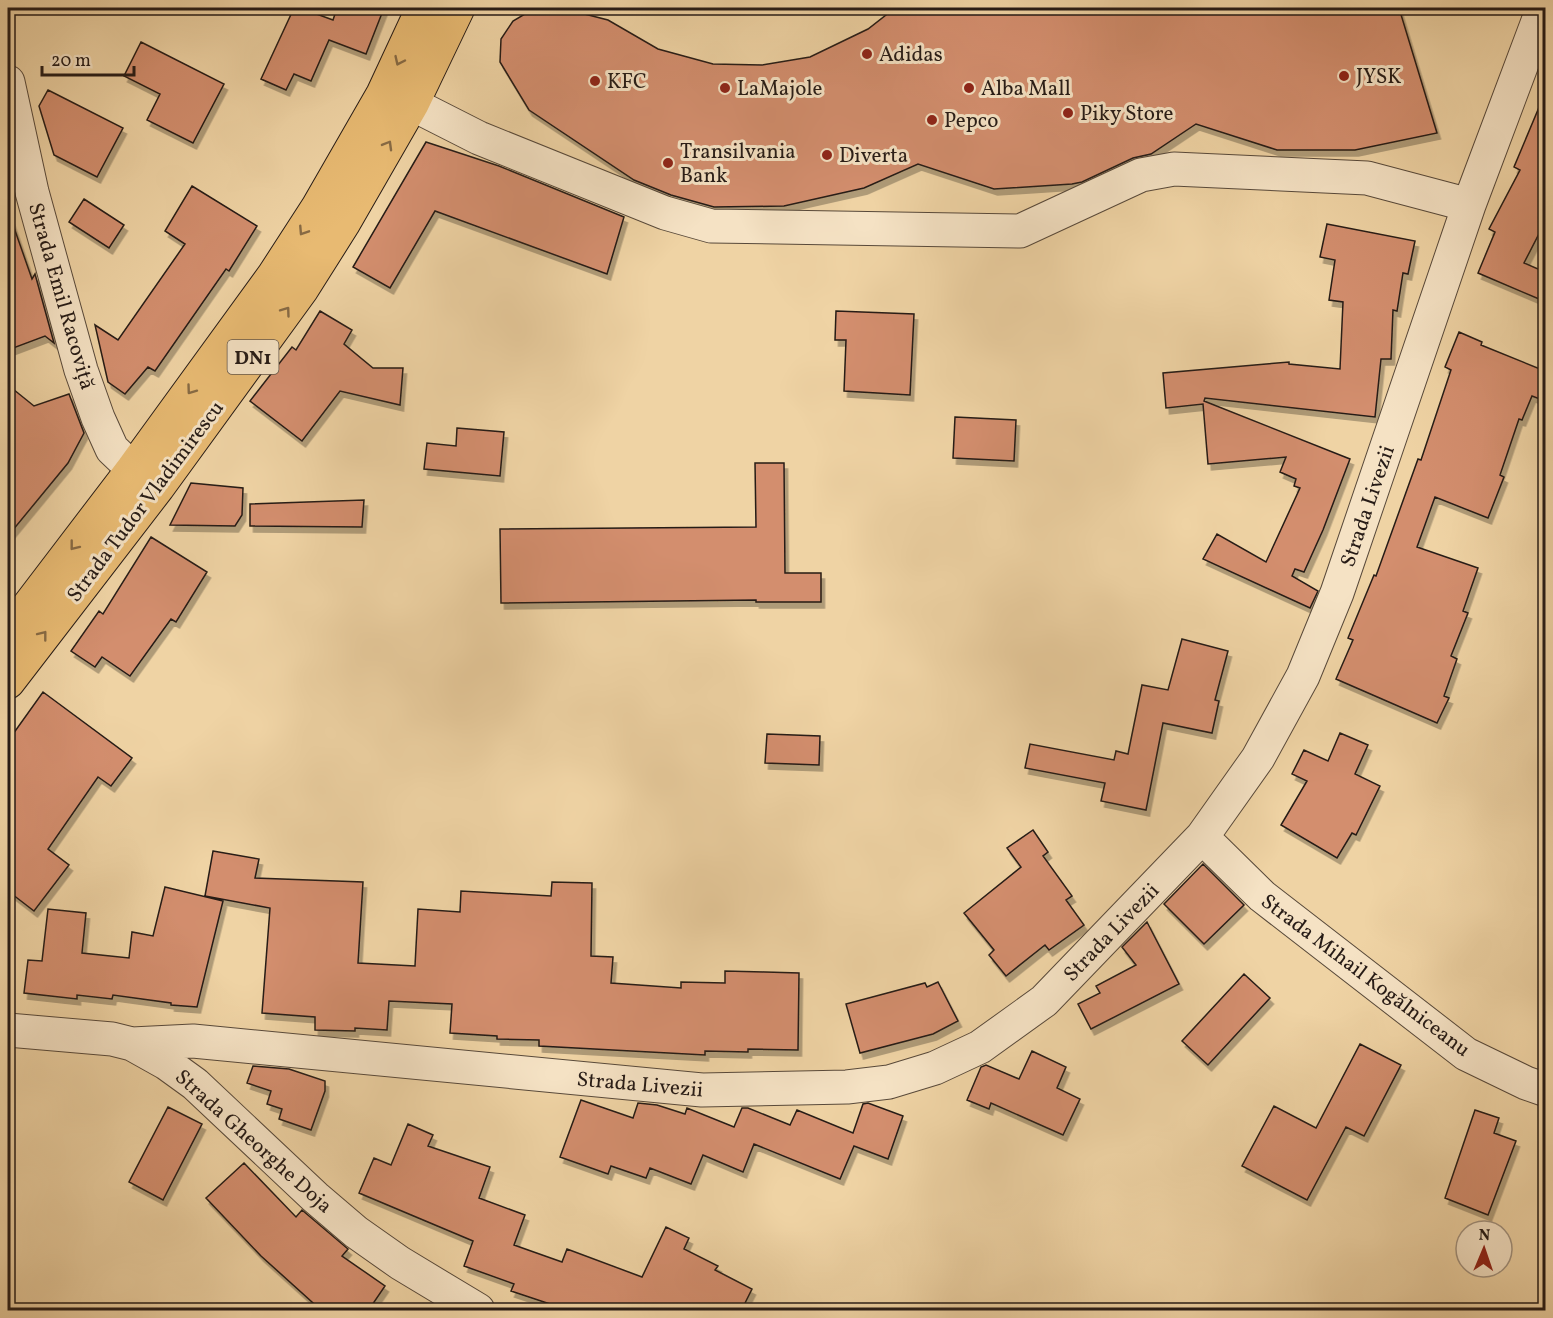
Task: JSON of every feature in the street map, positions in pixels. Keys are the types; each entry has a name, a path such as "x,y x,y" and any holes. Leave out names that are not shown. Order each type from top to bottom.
{"main road":[{"name":"Strada Tudor Vladimirescu","path":"8,682 146,478 318,207 383,94 423,8"},
{"name":"Strada Tudor Vladimirescu","path":"8,633 146,478 302,289 344,224 412,104 458,8"}],"street":[{"name":"Strada Livezii","path":"132,1044 193,1041 702,1090 847,1087 889,1082 935,1068 980,1047 1044,1002 1202,837 1258,758 1303,676 1337,594 1469,205 1543,8"},
{"name":"Strada Emil Racoviță","path":"8,82 32,192 81,370 112,449 146,478"},
{"path":"412,104 479,138 665,213 711,226 1020,231 1142,175 1174,168 1367,178 1469,205"},
{"name":"Strada Mihail Kogălniceanu","path":"1202,837 1262,896 1466,1054 1545,1090"},
{"name":"Strada Gheorghe Doja","path":"8,1030 112,1039 132,1044 166,1063 195,1084 315,1197 356,1232 400,1263 478,1311"}],"building":[{"path":"294,8 333,20 337,8 384,8 366,54 329,40 311,81 294,74 286,90 261,79"},
{"name":"Alba Mall","path":"535,8 561,8 608,20 658,49 713,64 762,65 810,57 868,29 895,8 1276,8 1275,14 1355,8 1399,8 1437,133 1355,150 1277,150 1196,124 1151,154 1133,158 1082,182 1072,184 994,189 918,164 864,188 784,206 714,207 671,195 634,180 529,110 500,62 501,39 513,21"},
{"path":"141,42 224,84 193,143 147,120 160,94 124,76"},
{"path":"48,90 123,128 97,177 54,155 39,106"},
{"path":"1545,93 1545,222 1524,263 1545,272 1545,285 1539,299 1478,273 1495,232 1489,229 1520,170 1514,167"},
{"path":"426,142 499,166 624,217 607,274 435,211 390,288 353,267"},
{"path":"192,186 257,226 229,271 226,269 155,371 148,367 125,394 108,382 95,325 118,340 185,244 165,231"},
{"path":"84,199 124,225 109,248 69,222"},
{"path":"11,219 32,279 35,274 54,343 45,336 8,350 8,220"},
{"path":"1327,224 1415,241 1408,274 1403,273 1397,311 1393,310 1391,359 1381,359 1375,417 1205,398 1204,401 1350,459 1304,572 1295,569 1292,576 1318,591 1310,608 1203,559 1217,534 1266,562 1300,488 1294,486 1296,479 1280,472 1286,457 1208,464 1203,404 1166,408 1163,373 1289,362 1289,364 1340,369 1343,302 1329,300 1335,260 1320,257"},
{"path":"320,311 352,330 344,344 373,368 403,368 400,405 340,391 302,441 250,401 292,347 296,350"},
{"path":"836,311 914,314 910,395 844,391 846,340 835,340"},
{"path":"1459,332 1482,342 1481,345 1545,371 1545,401 1532,396 1522,420 1519,419 1500,475 1504,477 1488,518 1435,497 1417,547 1478,568 1463,611 1468,613 1451,656 1457,659 1444,696 1449,698 1437,723 1336,679 1353,640 1348,638 1374,575 1376,576 1418,459 1421,460 1451,370 1445,367"},
{"path":"8,385 34,406 69,394 84,433 68,463 8,536"},
{"path":"955,417 1016,420 1014,461 953,458"},
{"path":"457,428 504,432 500,476 424,469 427,443 456,446"},
{"path":"755,463 784,463 785,573 821,573 821,602 756,602 756,600 501,603 500,529 756,527"},
{"path":"191,483 243,488 242,515 235,526 170,525"},
{"path":"364,500 362,527 250,526 250,504"},
{"path":"151,537 207,572 176,622 171,619 130,676 102,657 95,667 71,651 99,611 103,614"},
{"path":"1182,639 1228,651 1215,700 1219,701 1212,733 1163,723 1146,810 1101,801 1105,783 1025,768 1030,744 1114,760 1116,751 1128,754 1142,685 1168,690"},
{"path":"43,692 132,758 111,786 98,777 48,849 69,865 34,911 8,891 8,741"},
{"path":"1340,733 1368,745 1355,774 1380,786 1356,835 1352,833 1337,858 1281,825 1307,781 1292,774 1304,750 1328,761"},
{"path":"767,734 820,736 819,765 765,763"},
{"path":"1033,830 1048,852 1043,856 1072,896 1066,900 1084,925 1049,950 1045,945 1006,976 989,955 994,950 964,913 1021,867 1007,848"},
{"path":"213,851 259,859 255,878 363,882 358,963 415,966 418,909 460,912 461,891 551,896 552,882 592,883 591,956 613,957 611,983 681,988 681,982 725,983 725,971 799,973 798,1050 705,1051 705,1055 539,1046 539,1040 497,1039 497,1036 450,1033 452,1004 389,1001 387,1030 355,1028 355,1031 315,1030 315,1017 262,1013 270,908 205,896"},
{"path":"1203,864 1244,905 1204,944 1164,904"},
{"path":"165,887 223,901 197,1007 113,995 112,999 77,995 77,999 24,993 28,960 42,961 48,909 86,913 82,953 129,958 132,932 153,936"},
{"path":"1147,922 1179,984 1091,1029 1078,1004 1100,993 1096,986 1136,965 1122,947"},
{"path":"1244,974 1270,998 1208,1065 1182,1041"},
{"path":"938,982 958,1021 933,1034 860,1053 846,1004 925,983 927,987"},
{"path":"1360,1044 1401,1065 1364,1136 1346,1127 1307,1200 1242,1166 1274,1106 1316,1128"},
{"path":"1032,1051 1066,1067 1057,1088 1080,1099 1063,1135 991,1103 989,1109 967,1100 981,1067 986,1065 1019,1079"},
{"path":"253,1066 289,1069 325,1081 325,1091 311,1130 279,1119 282,1109 267,1104 271,1091 247,1083"},
{"path":"581,1100 633,1118 638,1103 657,1105 685,1114 687,1108 734,1127 742,1108 748,1108 790,1125 797,1110 853,1133 863,1104 868,1103 903,1116 888,1159 854,1146 840,1179 754,1144 743,1172 703,1155 691,1184 650,1168 646,1178 611,1166 608,1174 560,1157"},
{"path":"168,1107 202,1124 163,1200 129,1182"},
{"path":"1475,1110 1499,1118 1494,1133 1516,1141 1488,1215 1445,1198"},
{"path":"408,1124 433,1135 428,1146 490,1167 479,1198 525,1215 514,1245 562,1262 567,1249 642,1277 666,1227 689,1238 684,1249 718,1266 715,1270 752,1289 741,1311 571,1311 511,1291 514,1284 464,1266 473,1241 359,1193 374,1158 391,1165"},
{"path":"244,1163 296,1217 302,1210 348,1249 342,1256 385,1286 368,1311 322,1311 261,1256 206,1198"}],"place":[{"name":"Adidas","path":"867,54"},
{"name":"JYSK","path":"1344,76"},
{"name":"KFC","path":"595,81"},
{"name":"LaMajole","path":"725,88"},
{"name":"Alba Mall","path":"969,88"},
{"name":"Piky Store","path":"1068,113"},
{"name":"Pepco","path":"932,120"},
{"name":"Diverta","path":"827,155"},
{"name":"Transilvania Bank","path":"668,163"}]}
